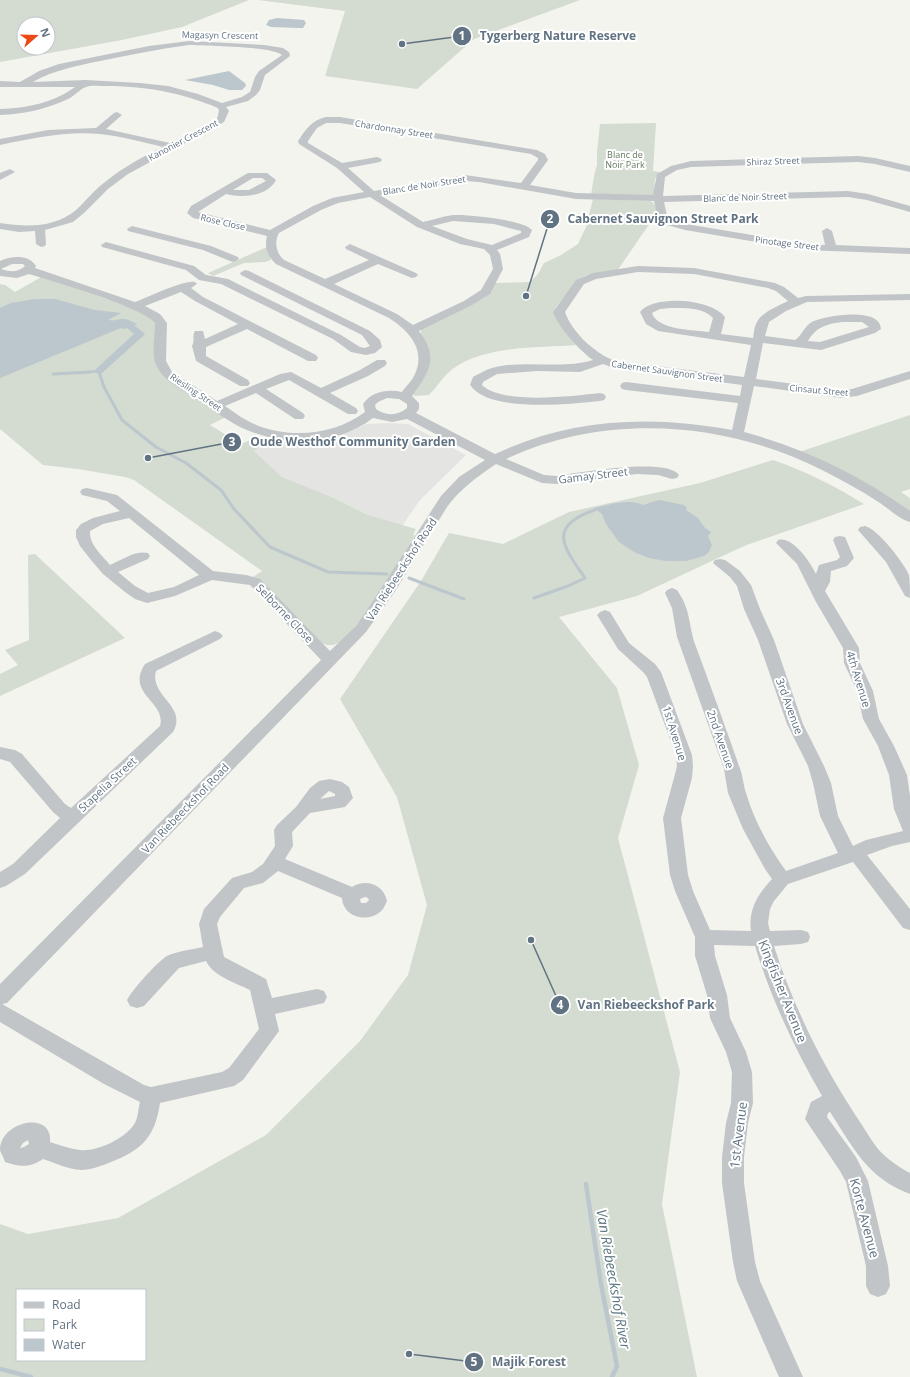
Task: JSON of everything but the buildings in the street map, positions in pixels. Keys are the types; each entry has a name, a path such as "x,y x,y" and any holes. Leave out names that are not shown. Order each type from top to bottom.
{"street":[{"name":"Magasyn Crescent","path":"22,85 33,77 55,68 149,48 176,44 206,43 264,47 280,50 286,54 283,60 260,76 254,93 221,106"},
{"path":"0,112 25,110 45,105 74,92 86,83"},
{"name":"Kanonier Crescent","path":"0,84 128,84 170,90 201,98 221,106 224,111 221,120 173,147 141,162 116,178 101,190 76,215 57,224 40,227 3,229"},
{"path":"98,132 117,115"},
{"name":"Chardonnay Street","path":"491,249 464,242 421,225 371,194 340,166 303,143 311,127 324,120 340,120 534,152 542,156 543,160 524,187"},
{"path":"0,142 44,133 74,131 98,132 136,138 173,147"},
{"name":"Shiraz Street","path":"658,198 659,179 662,174 674,168 691,164 858,159 875,161 910,169"},
{"path":"340,166 377,160"},
{"path":"0,177 10,172"},
{"name":"Blanc de Noir Street","path":"272,234 326,204 342,199 465,178 479,179 576,196 658,198 848,194 868,197 910,209"},
{"name":"Rose Close","path":"226,191 195,208 192,213 197,216 272,234"},
{"name":"Pinotage Street","path":"658,198 662,217 675,225 798,246 910,251"},
{"path":"412,330 468,303 486,292 498,269 495,254 491,249 525,235 527,230 518,226 464,218 452,218 421,225"},
{"path":"40,227 41,244"},
{"path":"132,229 207,248 234,258"},
{"path":"827,231 831,248"},
{"path":"272,234 270,240 277,260 393,316 412,330 422,345 425,361 419,379 404,397"},
{"path":"144,267 182,242"},
{"path":"106,245 185,266 203,278 224,281 337,337 352,350 368,351 376,347 376,343 366,333 245,273"},
{"path":"350,248 412,275"},
{"path":"0,272 15,274 29,270 31,266 27,262 17,260 3,262"},
{"path":"324,284 378,260"},
{"name":"Riesling Street","path":"29,270 153,313 160,320 160,358 164,369 173,378 215,406 256,430 269,434 290,436 320,435 339,431 367,418 372,413"},
{"name":"Cabernet Sauvignon Street","path":"749,382 619,365 601,361 588,351 559,313 560,308 580,282 588,277 638,270 694,271 771,285 796,302"},
{"path":"135,306 182,288 203,278"},
{"path":"182,288 199,299 312,358"},
{"path":"737,434 762,323 766,318 796,302 819,298 910,297"},
{"path":"714,336 719,316 712,310 684,305 665,304 652,306 646,312 646,315 659,328 714,336 758,341 816,346 872,331 875,329 875,326 864,319 828,320 809,329 805,332 802,341 795,344"},
{"path":"248,324 199,340 198,355 201,359 250,385 299,416"},
{"path":"600,397 552,402 529,402 485,393 476,385 477,380 494,371 537,367 580,368 601,361"},
{"path":"322,392 364,373 381,363"},
{"name":"Cinsaut Street","path":"749,382 845,394 910,375"},
{"path":"215,406 250,385 284,376 291,376 322,392 352,411"},
{"path":"626,386 745,400"},
{"path":"389,395 404,397 411,401 414,406 407,414 389,418 372,413 368,407 369,404 378,397 389,395"},
{"name":"Gamay Street","path":"407,414 494,459 542,479 550,480 637,470 659,471 672,475"},
{"name":"Van Riebeeckshof Road","path":"0,998 366,624 444,501 462,481 494,459 522,446 551,436 602,427 639,425 670,426 737,434 792,452 842,475 879,496 910,518"},
{"path":"87,492 110,497 132,513 209,575 199,581 159,597 146,598 135,594 96,559 82,538 82,531 90,525 132,513"},
{"path":"865,530 888,554 906,581 910,593"},
{"path":"818,591 824,582 824,568 842,563 847,558 840,540"},
{"name":"4th Avenue","path":"783,543 803,562 850,648 852,663 865,691 871,719 886,746 898,775 903,809 910,828"},
{"path":"108,570 143,556"},
{"name":"3rd Avenue","path":"720,563 735,574 744,585 752,610 766,640 795,724 816,766 822,783 829,816 852,855 910,923"},
{"name":"Selborne Close","path":"209,575 246,579 255,582 330,660"},
{"name":"2nd Avenue","path":"672,593 678,603 682,616 685,637 732,769 737,793 755,834 771,864 782,879"},
{"name":"1st Avenue","path":"605,615 623,646 649,668 655,676 684,755 685,766 683,778 672,818 680,875 684,891 704,937 705,956 718,995 720,1018 736,1052 742,1072 742,1103 737,1123 733,1157 733,1183 744,1262 749,1281 791,1377"},
{"name":"Stapelia Street","path":"0,881 19,869 167,728 170,722 169,716 166,708 151,692 146,674 148,669 153,665 215,636"},
{"path":"0,753 13,756 59,808 72,817"},
{"path":"0,1012 139,1093 151,1096 227,1080 236,1074 269,1031 265,1008 258,985 223,967 215,960 208,924 211,914 238,883 243,880 257,878 263,875 274,862 284,846 282,830 304,808"},
{"path":"782,879 852,855 872,845 892,839 910,836"},
{"path":"274,862 353,895"},
{"name":"Kingfisher Avenue","path":"782,879 767,897 761,909 759,923 762,939 786,1004 812,1060 835,1101 871,1156 892,1174 910,1184"},
{"path":"704,937 762,939 801,937"},
{"path":"136,1000 161,973 174,962 213,952"},
{"path":"265,1008 317,997"},
{"path":"39,1148 79,1160 100,1157 127,1145 136,1140 141,1134 148,1115 151,1096"},
{"name":"Korte Avenue","path":"835,1101 818,1108 816,1119 848,1164 857,1181 877,1266 878,1286"}],"shaded area":[{"path":"366,424 408,424 466,455 420,500 402,526 368,515 334,498 282,477 254,451 272,437 330,436 355,429"}],"green space":[{"path":"0,0 249,0 182,27 56,52 56,16 16,16 16,56 33,56 0,62"},
{"path":"258,0 580,0 474,39 417,89 325,76 345,11"},
{"name":"Blanc de Noir Park","path":"656,123 653,171 660,172 655,179 654,194 651,196 591,195 597,165 600,124"},
{"path":"593,199 651,201 655,205 660,219 663,222 650,223 617,271 587,275 579,279 556,307 554,311 577,345 513,349 481,355 454,368 429,395 414,396 413,393 420,383 421,329 485,297 495,283 530,282 538,274 544,263 561,255 578,244 586,227"},
{"path":"267,247 271,260 265,262 244,263 213,276 208,273"},
{"path":"43,276 145,313 155,320 155,359 226,417 210,425 241,444 250,440 262,445 254,451 282,477 334,498 368,515 416,529 413,535 415,535 390,577 367,612 345,638 334,645 321,643 253,577 262,571 134,480 125,477 78,469 43,465 0,429 0,284 5,285 15,292"},
{"path":"910,415 910,489 901,492 910,498 910,513 799,452"},
{"path":"773,460 820,479 864,504 744,546 637,596 559,617 617,688 639,765 618,838 680,1072 662,1204 697,1377 0,1377 0,1224 28,1234 118,1218 266,1135 360,1041 408,975 427,905 397,797 340,699 421,581 449,533 503,544 569,512 700,483"},
{"path":"35,554 125,638 0,696 0,674 18,665 5,650 29,640 28,555"}],"water":[{"path":"277,18 304,20 306,23 303,28 271,27 266,25 269,20"},
{"path":"229,71 245,83 246,86 242,90 229,90 213,85 185,80"},
{"path":"35,299 55,299 95,310 121,313 108,320 125,319 137,324 125,329 121,328 0,378 0,308 11,303"},
{"path":"659,500 684,505 687,508 686,510 698,518 705,528 711,532 708,536 712,545 709,552 704,556 686,561 666,561 649,558 636,553 619,542 606,524 602,514 594,508 625,502 643,505"}],"waterway":[{"path":"99,371 140,334 131,327"},
{"name":"Van Riebeeckshof River","path":"89,372 99,371 100,373"},
{"name":"Van Riebeeckshof River","path":"53,374 89,372"},
{"name":"Van Riebeeckshof River","path":"80,373 89,372"},
{"name":"Van Riebeeckshof River","path":"99,372 104,387 122,420 156,447 186,463 221,490 234,509 270,547 328,572 387,574"},
{"path":"534,598 568,586 585,578 566,548 564,539 565,531 570,523 580,516 595,510"},
{"name":"Van Riebeeckshof River","path":"409,578 464,599"},
{"name":"Van Riebeeckshof River","path":"586,1184 601,1284 617,1366 612,1377"},
{"path":"0,1369 31,1377"}],"place":[{"name":"Tygerberg Nature Reserve","path":"402,44"},
{"name":"Cabernet Sauvignon Street Park","path":"526,296"},
{"name":"Oude Westhof Community Garden","path":"148,458"},
{"name":"Van Riebeeckshof Park","path":"531,940"},
{"name":"Majik Forest","path":"409,1354"}]}
